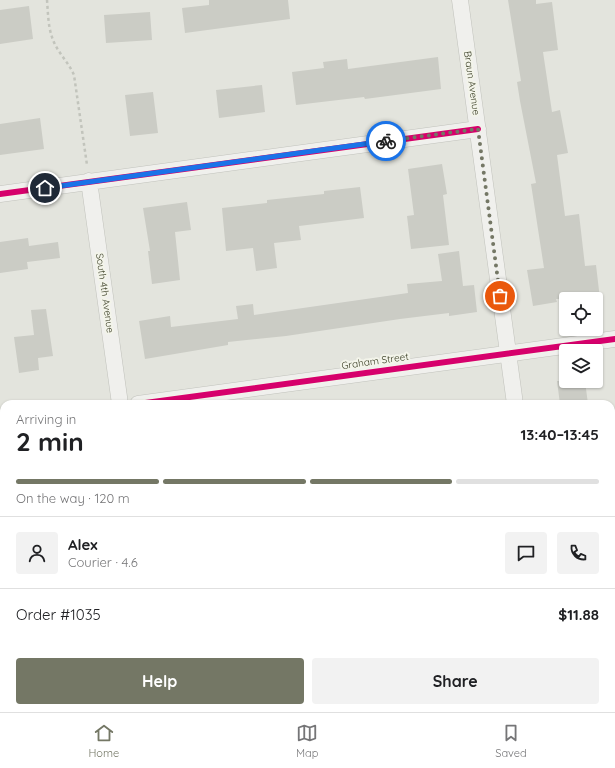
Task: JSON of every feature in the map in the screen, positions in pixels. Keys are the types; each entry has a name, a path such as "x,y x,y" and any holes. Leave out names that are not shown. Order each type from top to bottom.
{"street":[{"name":"Braun Avenue","path":"460,0 514,400"},
{"path":"0,194 478,129"},
{"name":"South 4th Avenue","path":"89,181 119,400"},
{"name":"Graham Street","path":"168,400 615,339"}],"path":[{"path":"47,0 52,37 58,50 69,64 74,75 89,181"}],"building":[{"path":"209,0 288,0 290,19 185,33 182,8 209,5"},
{"path":"508,0 536,0 536,4 552,2 558,50 543,52 552,112 560,110 568,153 557,155 565,216 579,214 585,266 596,265 599,292 559,292 559,299 556,299 557,302 533,306 527,270 544,268 531,184 536,183 517,82 521,81"},
{"path":"29,6 33,39 0,44 0,10"},
{"path":"150,12 152,40 106,43 104,15"},
{"path":"438,57 441,89 365,99 364,97 296,105 292,72 324,68 323,62 347,59 348,69"},
{"path":"262,85 265,112 219,118 216,90"},
{"path":"153,92 158,133 130,136 125,95"},
{"path":"40,118 44,149 0,155 0,124"},
{"path":"442,164 447,194 443,195 449,245 411,249 407,216 414,215 408,169"},
{"path":"360,187 364,218 299,226 301,240 274,243 277,268 256,271 253,248 226,251 222,208 267,203 267,200 324,194 324,191"},
{"path":"187,202 191,230 175,232 180,280 152,284 148,251 150,251 143,208"},
{"path":"28,238 29,246 58,242 60,258 27,262 28,269 0,273 0,242"},
{"path":"459,251 463,286 474,285 477,312 449,316 449,313 286,336 228,342 228,345 145,359 139,321 170,316 171,327 238,319 236,306 253,304 254,315 408,293 407,284 442,281 438,254"},
{"path":"46,309 53,356 38,358 39,370 19,373 14,337 34,335 31,310"},
{"path":"557,381 559,381 559,388 586,388 587,400 559,400"}],"cycle path":[{"path":"0,194 478,129"},
{"path":"167,400 615,339"}],"way so far":[{"path":"386,141 478,129 500,296"}],"route":[{"path":"45,188 386,141"}]}
